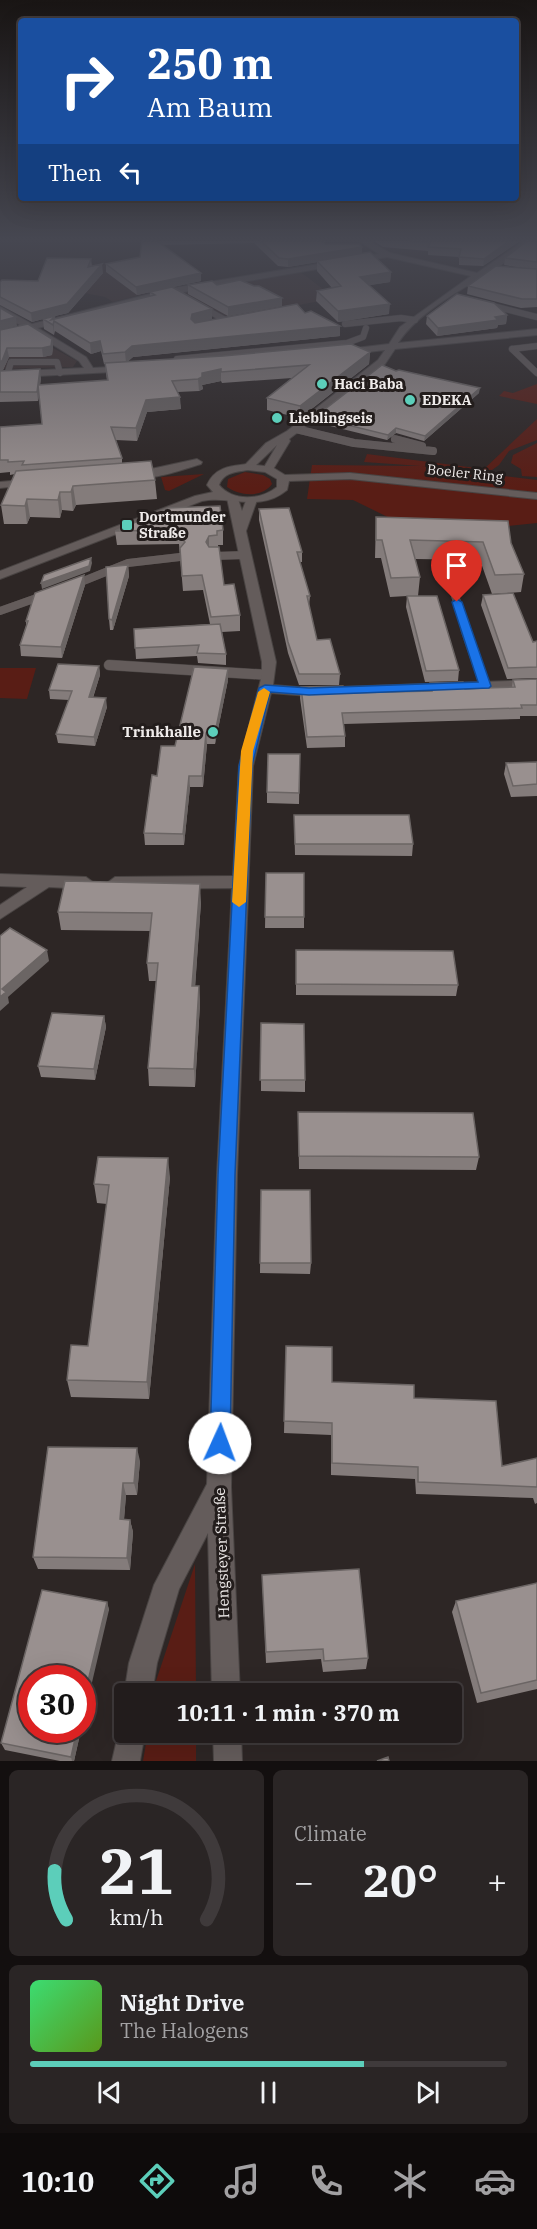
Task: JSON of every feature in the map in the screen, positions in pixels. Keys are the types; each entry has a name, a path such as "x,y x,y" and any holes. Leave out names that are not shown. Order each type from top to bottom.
{"street":[{"path":"22,323 83,359 90,371"},
{"path":"0,336 48,323"},
{"path":"248,466 270,445 293,431 382,362 399,334 411,323"},
{"path":"170,363 308,351 393,347 537,332"},
{"path":"4,375 132,367"},
{"path":"268,469 293,431"},
{"path":"125,475 157,473 197,462"},
{"path":"217,490 217,476 223,472 248,466 268,469 283,483"},
{"path":"0,485 48,481"},
{"name":"Boeler Ring","path":"251,500 270,497 283,483 391,481 537,496"},
{"path":"0,575 127,525 151,510 217,490 233,498 251,500 241,530"},
{"name":"Hengsteyer Straße","path":"226,1683 219,1487 226,1175 247,751 267,682 264,632 233,498"},
{"path":"267,682 309,692 537,684"},
{"path":"0,880 44,883 240,882"},
{"path":"0,913 44,883"},
{"path":"140,1683 143,1663 167,1585 219,1487"},
{"path":"126,1761 129,1743"},
{"path":"227,1743 228,1761"}],"lane":[{"path":"345,324 353,323"},
{"path":"308,351 358,340 365,334 366,328"},
{"path":"535,348 512,349 537,373"},
{"path":"293,431 365,444 433,451 395,439"},
{"path":"212,556 247,555"},
{"path":"62,590 128,563 180,557"},
{"path":"450,581 485,686"},
{"path":"0,611 52,593"},
{"path":"109,665 267,682"}],"shaded area":[{"path":"53,348 77,361 73,367 0,369 0,352"},
{"path":"537,384 537,404 499,396 504,391 513,393"},
{"path":"537,419 537,440 509,451 499,465 492,470 422,466 537,480 537,523 499,527 402,524 353,500 307,499 312,465 421,466 364,462 367,454 484,469"},
{"path":"537,443 537,477 522,476 521,469 511,463 513,455"},
{"path":"245,472 263,475 270,479 272,484 263,492 251,494 244,494 227,487 228,479"},
{"path":"204,474 169,491 165,490 161,477"},
{"path":"0,668 36,668 27,699 0,698"},
{"path":"195,1564 196,1683 155,1683"},
{"path":"146,1743 196,1743 196,1761 143,1761"}],"building":[{"path":"58,323 335,323 340,326 132,346 125,352 103,354 100,341 90,343"},
{"path":"434,323 474,323 438,328"},
{"path":"28,324 52,339 51,346 7,348 0,361 0,330"},
{"path":"351,344 370,352 300,406 267,398 309,365 221,372 221,369 202,373 202,377 198,379 172,381 180,397 146,400 136,428 111,427 122,458 22,465 24,461 0,460 0,427 42,424 38,385 108,380 105,363 223,356"},
{"path":"382,365 396,371 480,388 425,436 396,428 388,435 315,417"},
{"path":"40,369 37,392 0,392 0,371"},
{"path":"151,461 155,480 73,486 71,492 60,492 58,500 27,499 25,506 1,505 16,471"},
{"path":"220,506 223,530 217,531 217,535 209,536 206,542 209,547 219,547 224,585 234,584 240,615 211,617 202,575 182,576 180,548 185,542 179,536 178,530 115,531 168,508"},
{"path":"289,508 302,552 297,552 310,596 307,596 317,640 330,639 340,674 299,674 288,642 259,509"},
{"path":"376,517 508,521 511,543 524,574 495,575 483,542 410,540 420,577 391,578 382,540 376,540"},
{"path":"91,558 89,566 41,583 44,575"},
{"path":"128,565 112,620 109,619 106,567"},
{"path":"84,575 61,647 20,645 35,593"},
{"path":"513,593 533,642 537,641 537,667 508,668 483,595"},
{"path":"407,596 437,596 459,670 426,671"},
{"path":"220,624 226,654 197,653 199,645 135,648 134,629"},
{"path":"58,664 99,666 89,697 106,698 94,737 56,734 72,691 49,690"},
{"path":"194,667 228,669 215,733 206,733 202,776 189,776 183,834 144,833 152,775 157,776 161,746 175,746"},
{"path":"537,679 537,705 521,705 522,708 342,713 345,736 307,737 301,687 343,686 345,693 432,691 430,683 463,682 465,689 515,687 513,680"},
{"path":"268,754 300,754 299,793 267,792"},
{"path":"537,762 537,784 513,786 506,763"},
{"path":"294,815 409,815 413,844 295,844"},
{"path":"266,873 304,873 304,917 265,917"},
{"path":"65,881 200,884 192,986 199,986 194,1069 148,1068 158,963 147,963 152,913 58,912"},
{"path":"10,928 47,950 2,989 6,992 0,997 0,936"},
{"path":"296,950 453,951 458,985 296,984"},
{"path":"52,1013 104,1016 94,1069 38,1066"},
{"path":"261,1023 304,1024 305,1080 260,1080"},
{"path":"298,1112 473,1113 479,1157 299,1156"},
{"path":"98,1157 168,1158 147,1382 67,1380 71,1345 88,1346 109,1185 94,1184"},
{"path":"261,1190 310,1190 311,1263 260,1263"},
{"path":"286,1346 332,1347 332,1382 414,1385 414,1398 496,1401 502,1466 537,1458 537,1487 418,1482 418,1467 332,1463 332,1423 284,1421"},
{"path":"48,1447 137,1448 134,1483 123,1483 120,1519 130,1520 127,1558 33,1557"},
{"path":"359,1569 368,1658 324,1661 323,1649 266,1652 262,1575"},
{"path":"537,1583 537,1680 481,1693 456,1601"},
{"path":"42,1590 107,1602 92,1665 22,1665"},
{"path":"18,1680 18,1743 74,1743 71,1757 1,1743"},
{"path":"388,1757 389,1761 377,1761"}],"slow traffic":[{"path":"239,902 247,751 264,692"}],"place":[{"name":"Haci Baba","path":"322,384"},
{"name":"EDEKA","path":"410,400"},
{"name":"Lieblingseis","path":"277,418"},
{"name":"Dortmunder Straße","path":"127,525"},
{"name":"Trinkhalle","path":"213,732"}],"route":[{"path":"220,1443 226,1175 247,751 265,688 309,692 485,686 457,602"}]}
